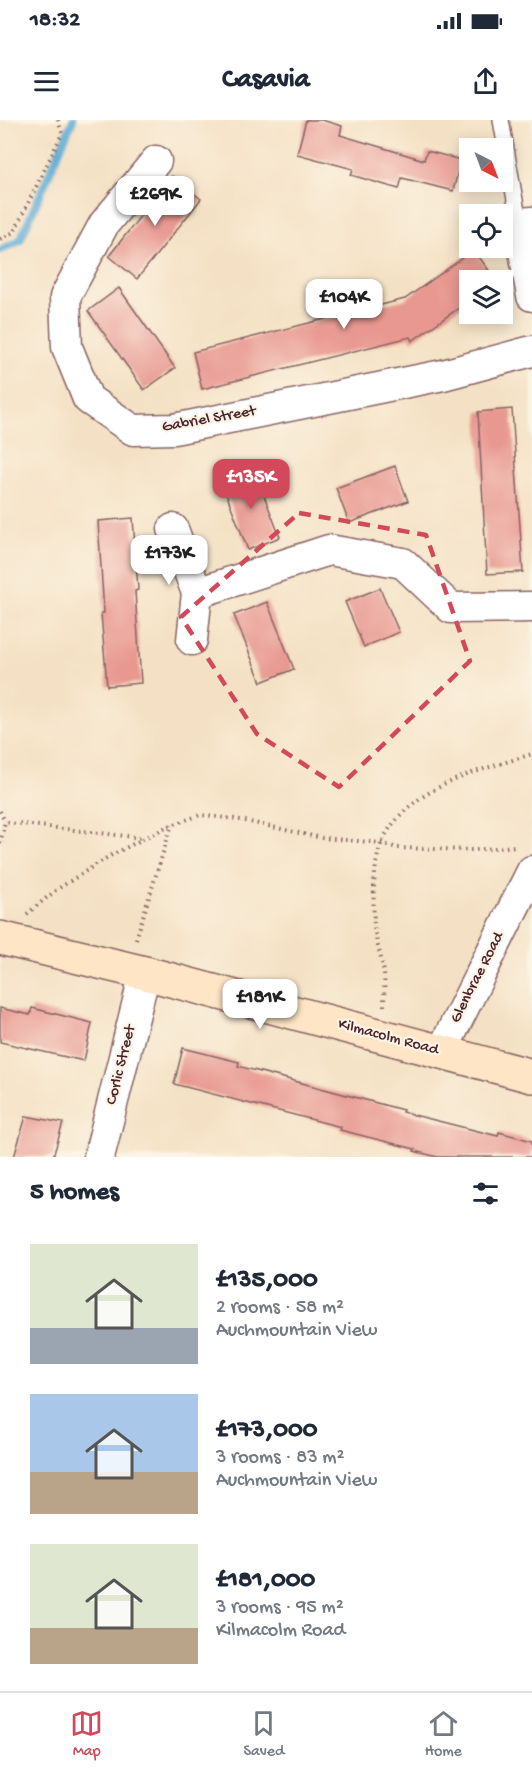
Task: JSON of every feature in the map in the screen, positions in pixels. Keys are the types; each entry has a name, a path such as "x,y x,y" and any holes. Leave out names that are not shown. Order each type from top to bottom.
{"main road":[{"name":"Kilmacolm Road","path":"6,940 136,971 532,1076"}],"street":[{"name":"Gabriel Street","path":"156,161 104,224 65,297 67,347 88,399 133,430 174,429 443,375 532,351"},
{"path":"525,223 532,296"},
{"path":"172,529 197,593 192,640"},
{"path":"197,593 329,550 403,563 451,608 532,607"},
{"name":"Glenbrae Road","path":"441,1053 526,858"},
{"name":"Corlic Street","path":"99,1157 136,971"}],"lane":[{"path":"501,120 525,223"}],"path":[{"path":"0,239 14,232 62,134 58,120"},
{"path":"378,1036 384,1004 384,973 374,925 374,880 382,843 399,818 424,795 468,775 532,754"},
{"path":"0,811 5,822 0,843"},
{"path":"6,940 20,921 56,890 108,857 144,838 172,824 200,815 236,819 322,838 382,843 397,848 474,850 526,858"},
{"path":"5,822 144,838"},
{"path":"136,971 172,824"}],"highlighted area":[{"path":"299,513 426,535 470,661 339,787 257,734 181,617"}],"building":[{"path":"306,120 322,120 342,126 340,135 424,160 427,151 459,159 459,168 453,191 402,178 399,189 351,175 353,169 297,154"},
{"path":"172,176 201,199 137,279 109,256"},
{"path":"463,258 480,258 489,270 459,270 459,308 412,341 410,337 202,389 193,352 405,299"},
{"path":"119,288 175,368 144,390 88,311"},
{"path":"512,409 523,572 487,574 478,412"},
{"path":"395,466 408,501 349,523 336,488"},
{"path":"254,470 280,537 248,550 222,483"},
{"path":"133,518 141,683 107,686 101,613 104,613 98,521"},
{"path":"380,588 399,632 364,647 345,602"},
{"path":"267,602 294,669 261,682 234,615"},
{"path":"0,1008 30,1015 32,1008 92,1023 84,1061 0,1042"},
{"path":"183,1048 239,1062 238,1066 403,1110 402,1112 498,1136 499,1132 532,1141 532,1157 438,1157 340,1130 341,1127 174,1084"},
{"path":"26,1116 63,1123 53,1157 14,1157"}],"waterway":[{"path":"0,250 20,240 73,120"}]}
